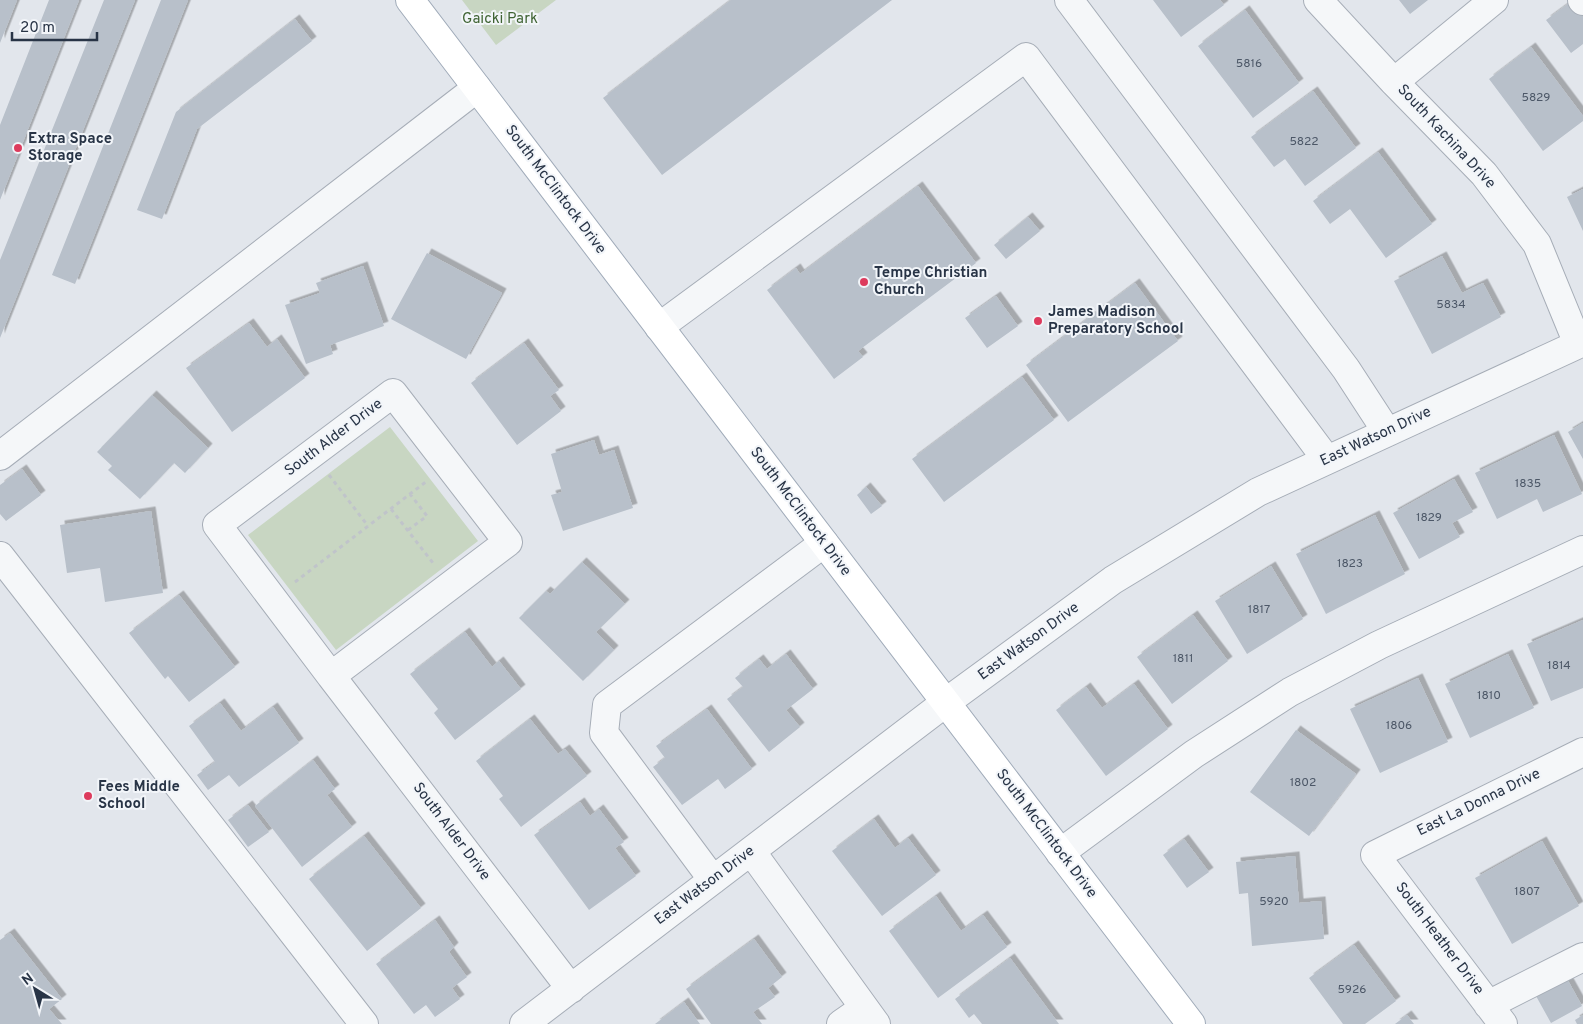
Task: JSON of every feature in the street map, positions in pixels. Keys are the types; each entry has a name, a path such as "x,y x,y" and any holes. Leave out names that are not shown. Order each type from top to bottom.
{"main road":[{"name":"South McClintock Drive","path":"410,0 1191,1024"}],"street":[{"path":"1069,0 1346,369 1387,432"},
{"name":"South Kachina Drive","path":"1318,0 1394,82 1484,174 1537,244 1581,343"},
{"path":"1394,82 1494,0"},
{"path":"659,327 1026,57 1327,460"},
{"path":"0,456 477,88"},
{"name":"East Watson Drive","path":"524,1024 945,702 1113,580 1258,492 1581,343"},
{"name":"South Alder Drive","path":"330,676 508,542 393,393 217,526 330,676 571,989"},
{"path":"713,880 604,733 607,705 824,543"},
{"path":"1060,853 1194,754 1290,692 1379,645 1583,550"},
{"path":"0,556 364,1024"},
{"name":"East La Donna Drive","path":"1375,855 1583,752"},
{"path":"751,851 870,1016 841,1024"},
{"name":"South Heather Drive","path":"1375,855 1496,1014"},
{"path":"1496,1014 1583,957"}],"path":[{"path":"272,598 448,465"},
{"path":"329,475 368,526"},
{"path":"408,530 427,516 410,494"},
{"path":"391,509 435,566"}],"green space":[{"name":"Gaicki Park","path":"462,0 556,0 496,45"},
{"path":"390,427 478,541 336,650 248,535"}],"building":[{"path":"0,0 17,0 0,43"},
{"path":"49,0 79,0 0,200 0,125"},
{"path":"104,0 135,0 0,338 0,260"},
{"path":"161,0 188,0 75,284 52,275"},
{"path":"731,0 892,0 662,175 603,98"},
{"path":"1153,0 1220,0 1224,5 1181,37"},
{"path":"1399,0 1428,0 1410,14"},
{"path":"1572,1 1583,16 1583,44 1571,53 1546,20"},
{"path":"1245,10 1299,83 1253,118 1198,46"},
{"path":"295,19 312,41 197,129 162,219 137,210 176,112"},
{"path":"1531,47 1583,116 1583,121 1543,151 1489,79"},
{"path":"1313,91 1356,148 1305,186 1285,159 1274,167 1251,137"},
{"path":"1378,152 1432,224 1386,258 1350,209 1330,224 1313,201"},
{"name":"Tempe Christian Church","path":"918,186 976,263 858,351 863,357 834,379 767,290 796,268 800,274"},
{"path":"1583,189 1583,231 1567,197"},
{"path":"1028,217 1040,231 1006,259 994,245"},
{"path":"427,253 502,293 466,359 391,319"},
{"path":"1442,256 1462,293 1483,283 1501,317 1432,354 1394,281"},
{"path":"363,266 384,326 330,345 333,354 306,364 285,305 320,293 316,283"},
{"path":"1135,283 1178,341 1068,422 1026,365"},
{"path":"996,296 1018,326 987,348 965,318"},
{"path":"249,323 267,347 277,339 305,378 232,432 186,368"},
{"path":"524,343 559,390 550,396 561,411 517,445 471,383"},
{"path":"1022,377 1054,420 944,502 912,459"},
{"path":"152,395 208,448 185,473 174,463 140,499 108,470 112,466 97,452"},
{"path":"1583,423 1583,459 1568,432"},
{"path":"1554,435 1582,494 1543,512 1537,499 1497,519 1475,473"},
{"path":"594,440 599,455 614,450 633,508 563,531 551,495 562,492 551,454"},
{"path":"22,469 41,495 6,521 0,514 0,485"},
{"path":"1454,479 1473,512 1452,523 1460,537 1419,559 1393,513"},
{"path":"866,487 882,506 871,514 857,495"},
{"path":"151,511 163,593 105,602 100,568 67,573 60,525"},
{"path":"1375,515 1405,574 1326,614 1296,554"},
{"path":"582,562 625,604 596,632 614,650 583,681 519,618 546,591 550,594"},
{"path":"1271,566 1303,619 1247,654 1215,601"},
{"path":"179,595 235,667 189,702 168,676 165,679 129,633"},
{"path":"1193,615 1228,661 1172,704 1137,657"},
{"path":"1583,620 1583,688 1551,701 1527,644"},
{"path":"465,632 492,667 499,661 521,689 455,740 434,713 438,709 410,674"},
{"path":"786,654 813,689 786,710 800,727 769,752 727,699 743,687 735,678 759,659 767,669"},
{"path":"1508,654 1534,708 1470,738 1445,684"},
{"path":"1418,678 1448,742 1380,773 1350,709"},
{"path":"1134,684 1168,729 1106,776 1056,710 1086,687 1102,708"},
{"path":"220,703 241,731 273,707 299,743 239,787 229,775 208,790 197,775 215,762 189,726"},
{"path":"707,709 752,769 725,789 718,779 682,805 653,767 665,758 656,746"},
{"path":"530,719 558,754 565,749 587,776 521,827 499,799 503,796 476,761"},
{"path":"1296,730 1356,774 1309,836 1250,792"},
{"path":"313,760 335,789 327,795 352,827 302,867 255,806"},
{"path":"580,802 590,816 599,809 624,842 615,848 636,876 589,910 534,835"},
{"path":"248,805 269,832 248,847 228,820"},
{"path":"874,819 895,848 908,838 936,875 882,916 832,851"},
{"path":"364,836 421,908 367,951 309,879"},
{"path":"1184,839 1209,872 1187,888 1163,855"},
{"path":"1542,841 1579,906 1512,944 1475,878"},
{"path":"1295,856 1299,903 1321,901 1324,939 1252,946 1248,893 1239,894 1236,862"},
{"path":"936,896 961,931 983,915 1007,947 938,998 889,931"},
{"path":"435,920 454,947 449,952 467,977 452,988 460,999 435,1017 426,1005 414,1014 376,964"},
{"path":"10,933 62,999 49,1009 62,1024 0,1024 0,940"},
{"path":"754,939 782,977 768,988 775,997 753,1012 762,1024 711,1024 686,989"},
{"path":"1354,945 1396,1001 1365,1024 1343,1024 1309,978"},
{"path":"1010,958 1059,1024 982,1024 974,1014 969,1018 955,999"},
{"path":"1567,979 1582,1006 1551,1023 1536,996"},
{"path":"684,1002 700,1024 655,1024"},
{"path":"1407,1015 1414,1024 1395,1024"},
{"path":"1583,1015 1583,1024 1577,1024 1575,1020"}],"place":[{"name":"Extra Space Storage","path":"18,148"},
{"name":"Tempe Christian Church","path":"864,282"},
{"name":"James Madison Preparatory School","path":"1038,321"},
{"name":"Fees Middle School","path":"88,796"}]}
